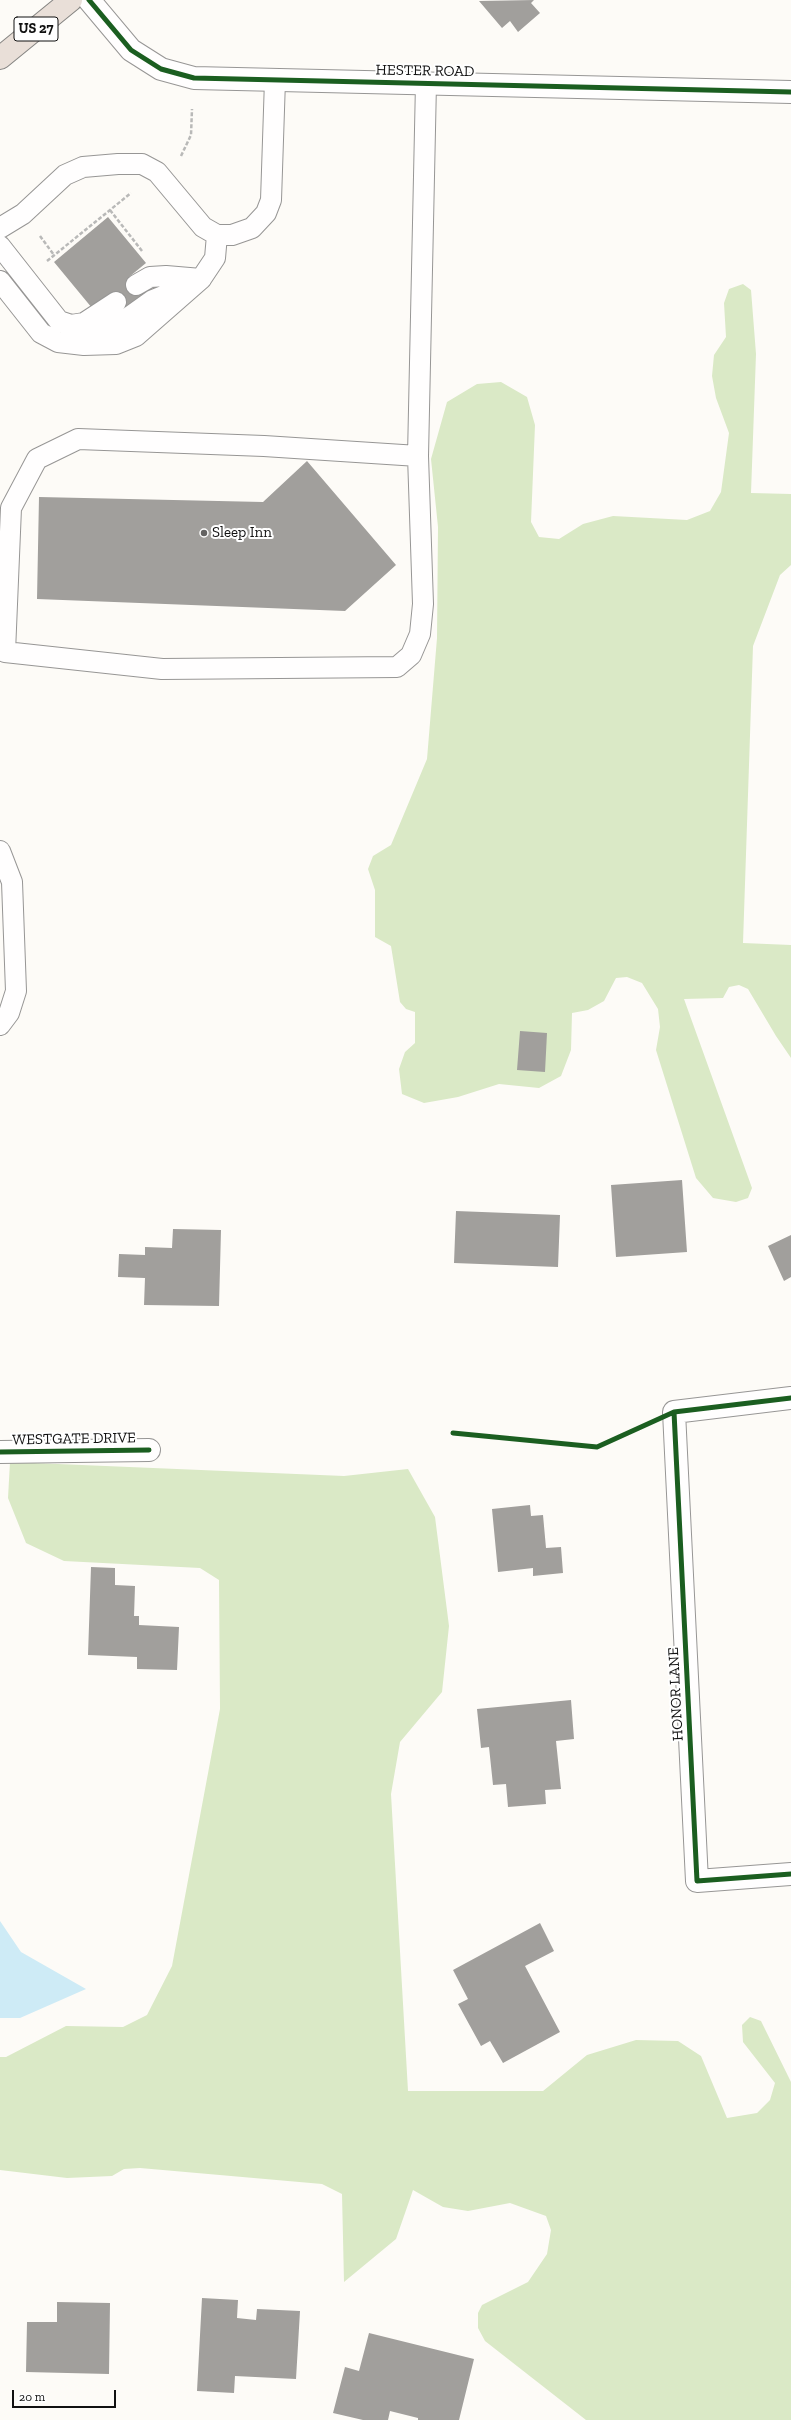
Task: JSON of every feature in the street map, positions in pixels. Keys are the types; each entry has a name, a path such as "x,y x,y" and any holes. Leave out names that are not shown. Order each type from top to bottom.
{"highway":[{"name":"US 27","path":"1,54 71,0"}],"street":[{"name":"HESTER ROAD","path":"89,0 130,50 161,69 194,78 791,92"},
{"name":"HONOR LANE","path":"791,1398 674,1412 697,1881 791,1874"},
{"name":"WESTGATE DRIVE","path":"0,1452 149,1450"}],"lane":[{"path":"0,228 23,214 65,175 83,167 142,164 157,172 203,227 217,235 232,235 252,228 266,213 271,200 275,80"},
{"path":"418,456 264,446 78,439 37,459 11,508 5,652 162,669 397,667 411,655 420,634 423,604 418,456 426,83"},
{"path":"0,281 41,333 58,342 84,345 116,344 136,336 201,279 215,258 217,235"},
{"path":"0,246 59,321 89,329 107,328 125,320 153,300 181,290 201,279"},
{"path":"136,285 150,277 162,276 201,279"},
{"path":"71,325 84,323 116,302"},
{"path":"0,851 12,882 16,991 9,1013 0,1025"}],"path":[{"path":"110,210 162,276"}],"green space":[{"path":"743,284 751,290 756,354 751,493 791,494 791,565 780,575 753,646 743,943 791,945 791,1058 748,989 739,985 729,987 723,998 684,999 752,1188 748,1198 736,1202 713,1198 696,1178 656,1050 660,1027 658,1009 642,983 627,977 616,978 604,1001 588,1010 572,1013 571,1050 561,1076 539,1088 499,1084 458,1097 424,1103 402,1094 399,1069 405,1052 415,1043 415,1012 406,1009 400,1002 391,946 375,937 375,890 368,869 373,856 391,845 427,759 437,638 438,527 431,459 447,402 477,384 501,382 527,397 535,425 531,522 539,537 559,539 583,524 613,516 687,520 710,511 721,492 729,433 716,398 712,376 714,355 726,337 724,303 729,289"},
{"path":"10,1462 344,1476 408,1469 435,1517 449,1626 442,1692 400,1742 391,1794 408,2091 543,2091 587,2055 636,2040 678,2041 701,2056 727,2118 757,2113 770,2100 775,2083 743,2042 742,2025 750,2017 761,2021 791,2082 791,2420 586,2420 485,2341 478,2328 478,2313 482,2305 528,2282 547,2254 551,2230 546,2216 510,2203 468,2211 443,2207 413,2190 396,2239 344,2282 342,2194 322,2184 140,2168 124,2169 112,2176 67,2178 0,2170 0,2057 6,2057 66,2026 123,2027 147,2015 172,1966 220,1709 219,1580 200,1568 64,1561 26,1543 8,1498"}],"water":[{"path":"0,1921 21,1952 86,1989 20,2018 0,2018"}],"building":[{"path":"534,0 531,3 540,13 518,32 510,21 502,28 479,1"},
{"path":"108,217 146,263 129,277 146,297 125,313 110,294 92,308 54,262"},
{"name":"Sleep Inn","path":"307,461 396,565 345,611 37,599 39,497 263,502"},
{"path":"520,1031 547,1033 545,1072 517,1070"},
{"path":"682,1180 687,1252 616,1257 611,1185"},
{"path":"456,1211 560,1215 558,1267 454,1263"},
{"path":"173,1229 221,1230 219,1306 144,1305 145,1278 118,1277 119,1254 145,1255 145,1247 172,1248"},
{"path":"791,1235 791,1277 784,1281 768,1246"},
{"path":"530,1505 531,1516 543,1515 546,1548 561,1547 563,1573 533,1576 533,1568 498,1572 492,1509"},
{"path":"91,1567 115,1568 115,1585 135,1586 134,1616 139,1616 139,1625 179,1627 177,1670 137,1669 137,1657 88,1655"},
{"path":"571,1700 574,1739 556,1741 561,1789 545,1790 546,1804 508,1807 506,1784 493,1785 489,1747 481,1748 477,1709"},
{"path":"540,1923 554,1951 525,1966 560,2032 503,2063 490,2041 481,2046 458,2004 468,1999 453,1970"},
{"path":"202,2298 238,2300 237,2318 256,2320 257,2309 300,2311 296,2379 235,2376 234,2393 197,2391"},
{"path":"57,2302 110,2303 109,2374 26,2372 27,2322 57,2322"},
{"path":"369,2333 474,2359 459,2420 418,2420 418,2418 390,2411 388,2420 363,2420 333,2413 345,2367 359,2371"}],"cycle path":[{"path":"89,0 131,50 161,69 194,78 791,92"},
{"path":"453,1433 597,1447 674,1412 791,1398"},
{"path":"674,1412 697,1881 791,1874"},
{"path":"0,1452 149,1450"}],"place":[{"name":"Sleep Inn","path":"204,533"}]}
